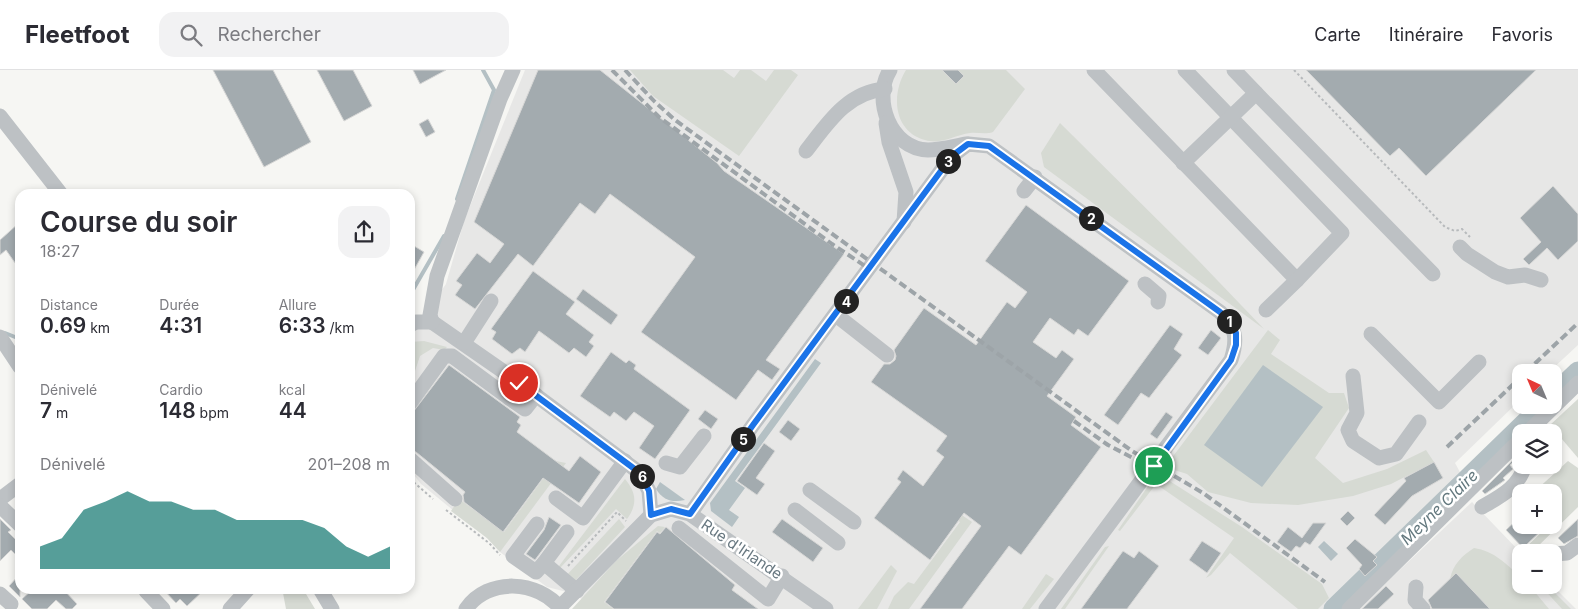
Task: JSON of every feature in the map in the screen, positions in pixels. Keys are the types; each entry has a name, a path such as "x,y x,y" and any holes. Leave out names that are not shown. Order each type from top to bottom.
{"street":[{"path":"432,322 430,315 437,276 500,98 513,70"},
{"path":"1094,70 1297,280"},
{"path":"1185,70 1342,233 1266,310"},
{"path":"1234,70 1433,274"},
{"path":"884,77 885,116 889,142 906,192 904,223"},
{"path":"806,151 840,108 871,90 884,77"},
{"path":"1184,163 1256,93"},
{"path":"0,116 58,189"},
{"path":"885,116 897,136 910,145 928,150 968,144 989,146 1035,177 1220,312 1231,322 1236,333 1236,345 1231,360 1046,609"},
{"path":"782,576 771,604 684,532 747,433 952,156 968,144"},
{"path":"1024,191 1035,177"},
{"path":"1465,242 1467,254 1495,272 1508,277 1525,274 1541,280"},
{"path":"1146,284 1158,296 1158,302"},
{"path":"464,343 491,301"},
{"path":"836,315 887,355"},
{"path":"415,323 432,322 464,343 626,461 640,473 649,491 651,515 634,530 560,608 541,592 517,585 493,588 472,601 466,609"},
{"path":"1371,334 1438,402 1479,362"},
{"path":"0,336 15,359"},
{"path":"415,396 444,356 452,356 509,398 522,416 536,395"},
{"path":"1353,376 1357,413 1348,430 1353,441 1379,458 1396,454 1419,422"},
{"path":"509,398 519,383"},
{"path":"1536,424 1578,383"},
{"path":"666,463 680,467 704,436"},
{"path":"1349,609 1512,448"},
{"path":"556,498 583,518 626,461"},
{"path":"415,463 456,500"},
{"path":"1482,507 1506,494 1522,474"},
{"path":"0,499 15,488"},
{"path":"810,490 854,522"},
{"path":"0,506 15,520"},
{"name":"Rue d'Irlande","path":"651,515 671,509 695,517 782,576 826,609"},
{"path":"795,510 838,543"},
{"path":"537,524 513,556 536,572 567,532"},
{"path":"1562,553 1578,545"},
{"path":"544,563 577,590"},
{"path":"1416,586 1414,600 1423,609"},
{"path":"149,594 163,609"},
{"path":"230,609 244,594"},
{"path":"323,594 332,609"}],"path":[{"path":"1294,70 1445,228 1455,231 1462,229 1465,242"},
{"path":"415,483 434,500"},
{"path":"441,506 489,543 501,557"},
{"path":"560,576 617,512 634,530"}],"shaded area":[{"path":"525,70 1578,70 1578,345 1558,364 1512,364 1512,408 1455,463 1461,474 1391,546 1381,559 1327,609 595,609 575,594 547,587 500,552 487,538 421,484 415,476 415,328 446,284 464,221"},
{"path":"630,70 723,70 734,78 740,70 751,70 766,81 774,70 791,70 798,75 739,156 653,96"},
{"path":"906,70 1006,70 1025,89 993,132 970,133 942,141 931,141 914,135 906,129 901,120 898,111 898,90"},
{"path":"1060,123 1195,257 1264,329 1044,167 1041,153"},
{"path":"1268,330 1280,340 1271,354 1329,393 1344,393 1349,408 1315,458 1343,483 1387,469 1426,450 1434,462 1391,484 1353,496 1298,505 1251,503 1208,492 1187,474 1165,467"},
{"path":"424,341 447,347 444,350 433,348 420,356 415,371 415,342"},
{"path":"815,359 821,363 735,481 745,488 729,510 739,517 732,527 711,511 710,503"},
{"path":"1263,365 1323,407 1262,487 1204,445"},
{"path":"1578,399 1578,458 1562,439 1562,424 1551,424"},
{"path":"556,461 566,463 500,552 487,538 451,511 459,499 504,532"},
{"path":"1568,461 1578,468 1578,507 1562,523 1562,484 1543,484 1554,474 1562,474 1562,466"},
{"path":"1157,473 1242,527 1322,584 1329,598 1318,609 1298,609 1230,553 1211,575 1206,578 1234,538 1156,484 1120,531 1118,530"},
{"path":"625,479 634,498 631,514 627,519 616,509 560,568 559,566"},
{"path":"660,482 685,500 672,501 662,496 656,489"},
{"path":"941,501 972,522 909,609 888,609 894,596 908,582 914,584 960,522 938,505"},
{"path":"1472,502 1512,544 1512,594 1561,594 1576,609 1358,609"},
{"path":"619,519 625,527 572,584 565,577"},
{"path":"658,526 665,527 660,533 657,531 604,602 613,609 572,609 616,561"},
{"path":"1540,534 1550,534 1540,544 1529,544"},
{"path":"1324,541 1338,554 1331,561 1318,547"},
{"path":"1109,546 1065,609 1061,609 1105,547"},
{"path":"1474,548 1494,555 1512,570 1512,594 1536,594 1549,609 1490,609 1456,573 1450,579 1453,569"},
{"path":"891,565 897,571 877,609 858,609"},
{"path":"1046,574 1054,579 1030,609 1022,609"},
{"path":"283,594 306,594 315,609 286,609"},
{"path":"1548,594 1556,594 1571,609 1562,609"}],"building":[{"path":"213,70 273,70 311,142 264,167"},
{"path":"317,70 353,70 372,106 344,121"},
{"path":"413,70 446,70 420,84"},
{"path":"538,70 600,70 717,163 724,171 844,254 766,360 780,369 772,380 758,370 736,400 641,332 695,257 610,194 595,214 580,203 533,266 518,254 475,309 455,295 462,285 456,281 477,253 490,263 504,244 474,222"},
{"path":"942,70 958,70 964,76 956,84"},
{"path":"1306,70 1536,70 1426,176 1399,148 1390,156"},
{"path":"428,119 435,132 426,137 419,124"},
{"path":"1553,186 1578,214 1578,241 1558,260 1547,248 1529,265 1523,259 1541,242 1520,218"},
{"path":"1026,205 1129,281 1088,336 1078,329 1074,335 1050,318 1033,342 1056,358 1062,350 1074,359 1047,396 1076,417 1071,425 1101,447 1021,555 1009,546 962,609 920,609 981,526 964,513 930,560 874,518 901,482 897,479 903,470 923,486 944,457 936,451 947,436 871,382 884,364 890,364 895,360 894,350 924,308 976,345 1007,302 1015,308 1027,292 985,261"},
{"path":"15,226 15,263 6,250 0,255 0,240"},
{"path":"415,247 424,252 415,268"},
{"path":"533,271 575,302 566,314 594,335 589,342 594,346 586,357 574,348 569,353 539,331 525,352 520,348 512,354 492,339 496,332 491,329"},
{"path":"583,289 618,315 611,325 576,299"},
{"path":"1170,325 1183,334 1174,349 1182,355 1149,398 1141,393 1118,425 1104,415"},
{"path":"1211,330 1221,338 1208,355 1198,348"},
{"path":"611,352 626,363 629,360 636,365 634,369 690,410 655,459 639,448 654,426 634,412 626,421 614,412 610,417 580,396"},
{"path":"449,365 520,417 517,422 521,425 517,432 569,471 580,456 601,472 579,503 543,478 503,532 464,502 463,495 465,492 415,452 415,409"},
{"path":"705,410 718,419 711,429 698,419"},
{"path":"1166,412 1173,417 1157,439 1150,434"},
{"path":"788,420 800,429 791,441 779,432"},
{"path":"764,443 775,451 756,478 765,484 757,495 737,481"},
{"path":"1512,461 1510,465 1512,470 1503,478 1505,480 1485,494 1482,491"},
{"path":"1434,462 1443,478 1412,496 1385,525 1374,515 1406,481 1404,478"},
{"path":"1348,511 1355,518 1347,526 1340,519"},
{"path":"549,517 561,525 535,560 526,554 544,530"},
{"path":"0,519 11,530 8,532 15,539 15,554 11,550 0,561"},
{"path":"782,519 823,548 813,562 772,532"},
{"path":"1578,519 1578,536 1564,544 1558,538"},
{"path":"1313,523 1326,523 1310,545 1305,542 1300,548 1296,546 1291,552 1277,542 1288,527 1302,538"},
{"path":"1512,524 1512,534 1538,534 1527,544 1519,544 1506,530"},
{"path":"666,527 735,585 732,590 758,609 614,609 605,602 657,532 660,534"},
{"path":"1355,539 1377,557 1373,561 1377,565 1365,576 1359,569 1362,565 1346,548"},
{"path":"1202,541 1221,553 1207,573 1189,560"},
{"path":"1123,551 1134,558 1139,551 1159,566 1127,609 1081,609"},
{"path":"1456,573 1490,609 1432,609 1428,600"},
{"path":"15,579 15,592 9,586"},
{"path":"1386,586 1394,594 1378,609 1362,609"},
{"path":"28,594 68,594 77,604 72,609 66,609 56,600 47,609 32,609 22,599"},
{"path":"168,594 200,594 187,606 180,599 176,603"}],"waterway":[{"path":"457,199 494,90 483,70"},
{"path":"415,286 444,236"},
{"path":"5,333 15,337"},
{"name":"Meyne Claire","path":"1562,387 1578,372"},
{"name":"Meyne Claire","path":"1334,609 1535,414"}],"railway":[{"path":"612,70 659,117 832,244 868,268"},
{"path":"625,70 675,120 1132,451 1203,493 1325,582"},
{"path":"1534,364 1578,323"},
{"path":"1447,447 1512,386"},
{"path":"1074,421 1108,445 1133,458"}],"route":[{"path":"519,383 589,433 640,473 649,491 651,515 671,509 690,514 753,425 952,156 968,144 989,146 1023,168 1189,289 1231,322 1236,333 1236,345 1231,360 1168,444 1154,466"}]}
